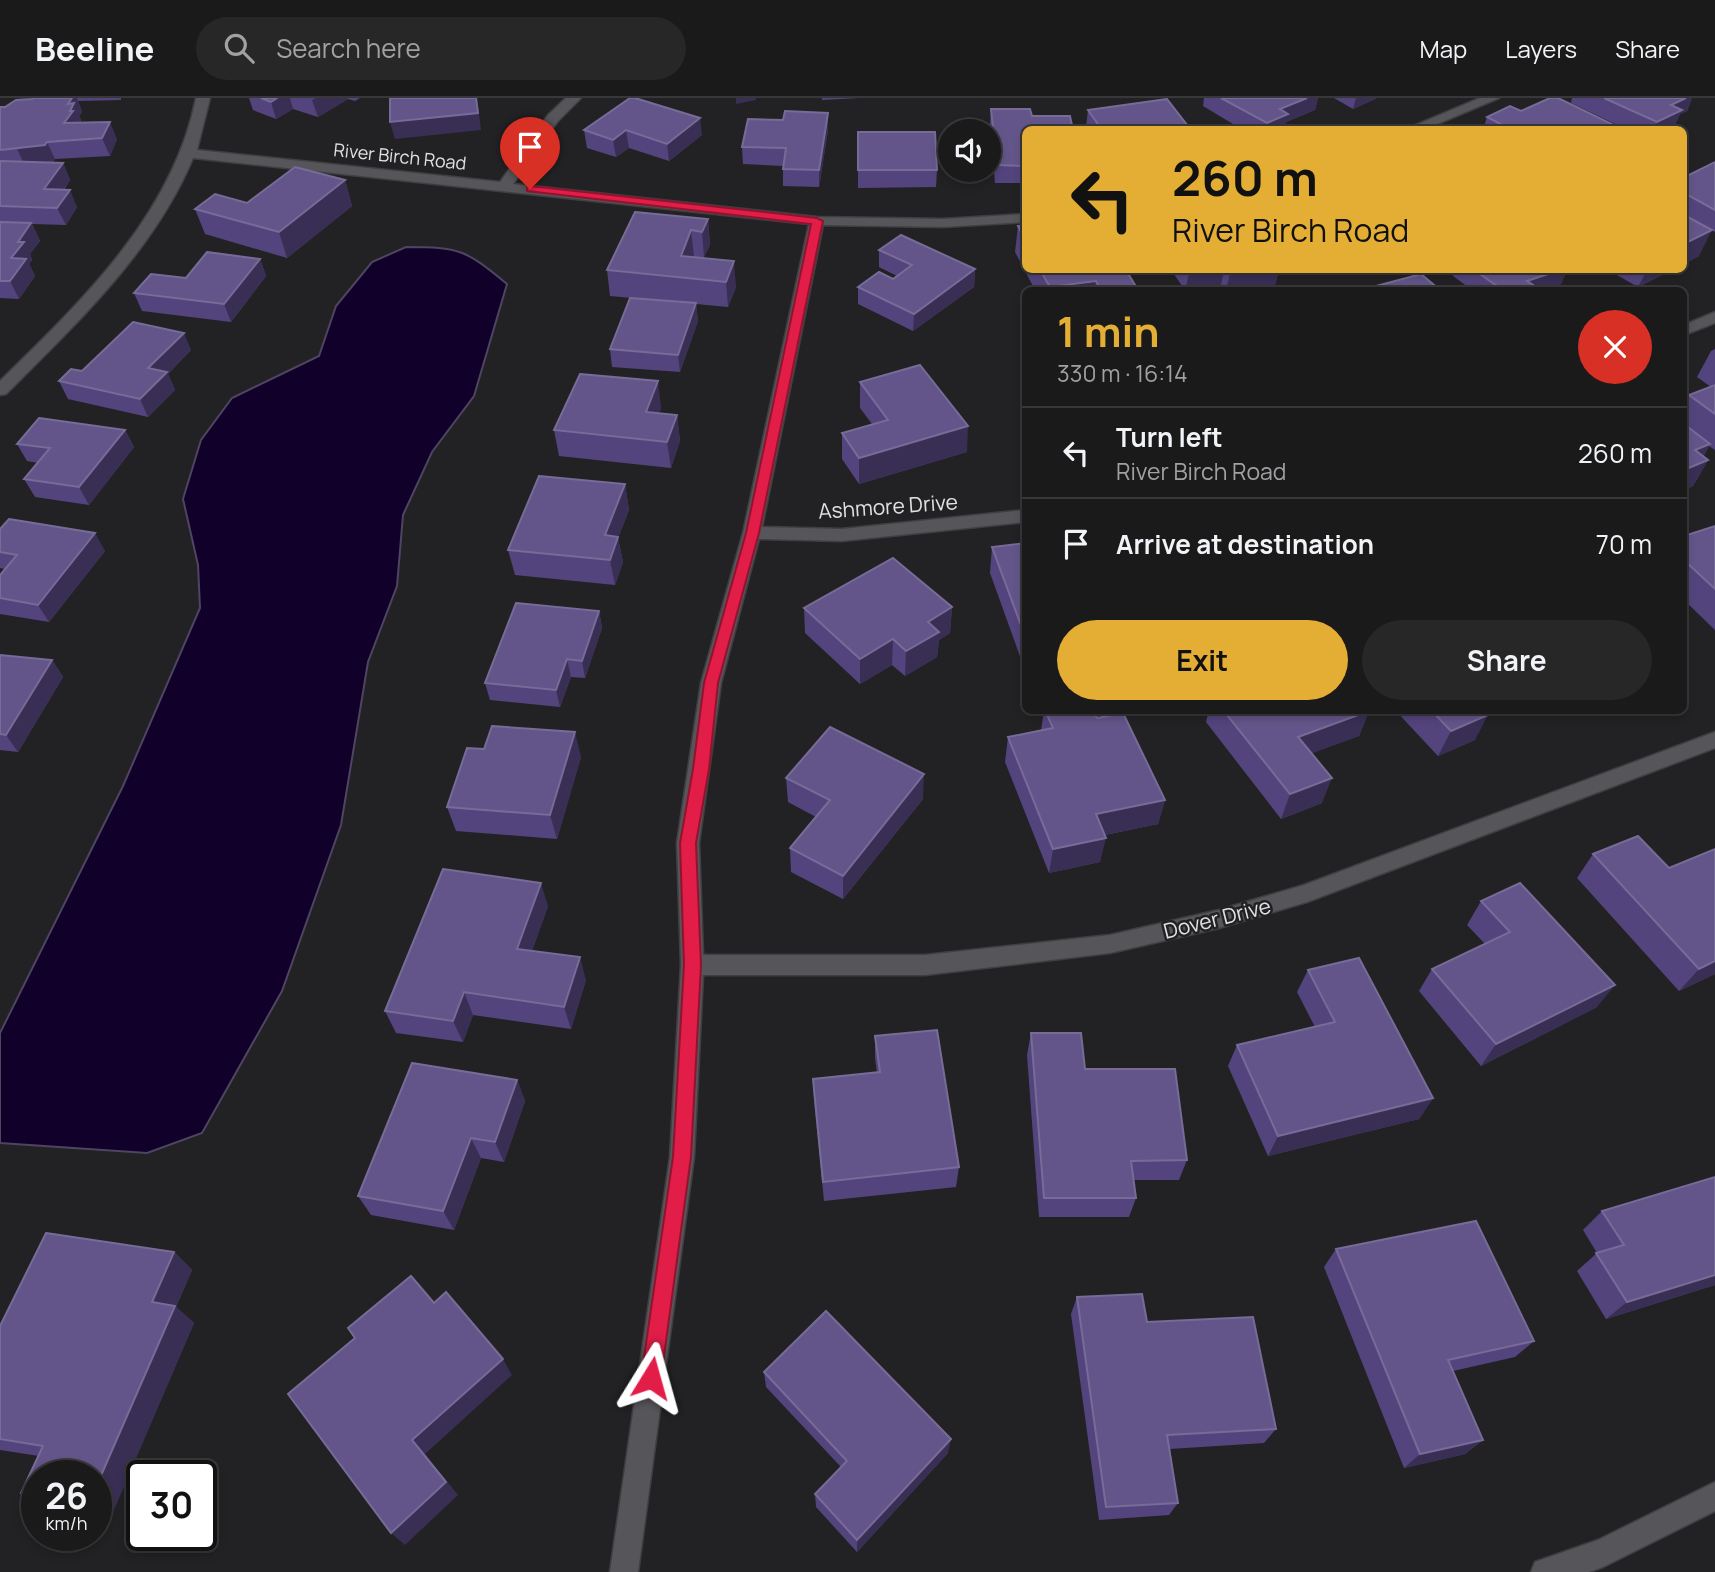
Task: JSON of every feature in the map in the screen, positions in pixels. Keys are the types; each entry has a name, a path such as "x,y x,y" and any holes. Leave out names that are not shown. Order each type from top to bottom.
{"street":[{"path":"0,390 70,322 141,234 189,153 203,98"},
{"path":"505,186 552,118 573,98"},
{"path":"1420,126 1492,98"},
{"name":"River Birch Road","path":"189,153 817,221 943,223 1022,218"},
{"path":"624,1572 682,1157 692,965 688,843 701,769 711,683 752,533 817,221"},
{"path":"1687,329 1715,317"},
{"name":"Ashmore Drive","path":"752,533 842,535 1022,516"},
{"name":"Dover Drive","path":"692,965 925,965 1124,941 1219,919 1307,893 1715,740"},
{"path":"1545,1572 1603,1553 1715,1496"}],"shaded area":[{"path":"406,247 439,248 461,253 482,264 507,284 474,396 432,452 403,515 397,586 368,662 341,825 282,991 202,1133 147,1153 0,1143 0,1033 123,786 200,608 198,565 183,499 201,440 232,398 319,356 336,306 372,262"}],"building":[{"path":"72,98 68,104 74,103 70,111 73,111 64,123 110,122 102,138 47,142 45,145 0,150 0,107 16,100"},
{"path":"261,98 277,98 271,102"},
{"path":"390,98 476,98 478,113 390,122"},
{"path":"630,98 700,118 667,144 626,130 613,140 584,130"},
{"path":"1221,98 1307,98 1280,109 1288,114 1267,123"},
{"path":"1550,98 1558,98 1616,126 1504,126 1487,117 1510,106 1521,111"},
{"path":"1604,98 1686,98 1671,105 1682,110 1657,122"},
{"path":"1167,99 1188,126 1099,126 1088,110"},
{"path":"991,109 1030,109 1032,116 1070,116 1072,126 1022,126 1022,166 1001,165 1001,119 992,119"},
{"path":"785,111 828,113 819,170 783,169 786,148 742,147 748,119 783,120"},
{"path":"858,132 935,132 937,170 858,170"},
{"path":"0,161 63,163 44,189 70,190 57,208 0,206"},
{"path":"1715,162 1715,210 1687,195 1687,174"},
{"path":"295,167 345,180 279,232 195,209 215,194 247,203"},
{"path":"635,212 708,219 702,232 691,230 681,256 734,261 726,282 607,270"},
{"path":"1687,217 1712,230 1687,242"},
{"path":"0,222 31,223 18,242 24,242 11,258 26,259 10,281 0,281"},
{"path":"901,235 975,269 914,314 858,287 879,272 893,279 912,265 879,250"},
{"path":"207,252 260,259 224,304 134,293 151,274 186,278"},
{"path":"1042,273 1128,273 1136,287 1099,287 1096,281 1050,287"},
{"path":"1478,273 1551,273 1527,281 1536,287 1499,287"},
{"path":"1421,274 1436,287 1372,287"},
{"path":"630,298 696,303 678,355 610,349"},
{"path":"133,322 184,333 148,368 167,372 140,399 59,381 71,369 82,371"},
{"path":"920,365 968,426 859,458 842,433 888,420 860,382"},
{"path":"580,374 658,381 646,412 677,415 667,442 554,430"},
{"path":"1715,385 1715,414 1689,395"},
{"path":"39,418 125,430 79,487 24,479 50,448 17,444"},
{"path":"1687,426 1710,444 1695,450 1708,460 1687,469"},
{"path":"539,476 625,484 605,535 618,537 610,560 508,550"},
{"path":"9,519 95,533 38,605 0,598 0,575 17,555 0,552 0,529"},
{"path":"1715,526 1715,589 1687,563 1687,535"},
{"path":"1022,543 1022,628 992,547"},
{"path":"893,558 952,607 928,622 939,632 906,651 893,639 860,659 804,608"},
{"path":"516,603 599,611 582,661 567,659 556,690 485,683"},
{"path":"0,655 52,660 6,735 0,734"},
{"path":"1047,714 1095,714 1097,718 1123,714 1165,800 1096,814 1106,838 1053,849 1008,737 1053,728"},
{"path":"1226,714 1361,714 1298,737 1332,778 1290,794"},
{"path":"1435,714 1488,715 1451,731"},
{"path":"492,726 575,732 550,815 447,807 467,748 484,749"},
{"path":"830,727 924,774 843,876 790,848 830,800 786,778"},
{"path":"1638,836 1669,868 1715,849 1715,961 1699,969 1593,854"},
{"path":"443,869 541,883 517,949 580,957 564,1007 464,992 453,1021 385,1011"},
{"path":"1520,883 1615,985 1496,1044 1432,969 1510,932 1481,901"},
{"path":"1359,958 1433,1098 1278,1136 1237,1045 1335,1022 1308,970"},
{"path":"937,1030 959,1167 823,1182 813,1079 880,1072 875,1036"},
{"path":"1031,1033 1081,1033 1085,1069 1175,1069 1187,1160 1131,1161 1136,1198 1044,1198"},
{"path":"412,1063 517,1080 495,1142 471,1138 443,1211 358,1196"},
{"path":"1715,1177 1715,1275 1627,1302 1596,1253 1624,1245 1602,1211"},
{"path":"1476,1221 1534,1341 1448,1360 1483,1440 1420,1454 1336,1249"},
{"path":"46,1233 174,1252 152,1302 175,1306 108,1460 36,1460 43,1446 0,1439 0,1326"},
{"path":"411,1276 434,1303 446,1292 503,1359 412,1440 446,1482 391,1533 288,1394 355,1338 348,1328"},
{"path":"1142,1294 1147,1322 1253,1317 1276,1429 1167,1435 1178,1503 1106,1507 1077,1297"},
{"path":"826,1311 951,1439 857,1540 815,1494 847,1461 764,1372"}],"route":[{"path":"530,189 817,221 752,533 711,683 701,769 688,843 692,965 682,1157 651,1378"}]}
